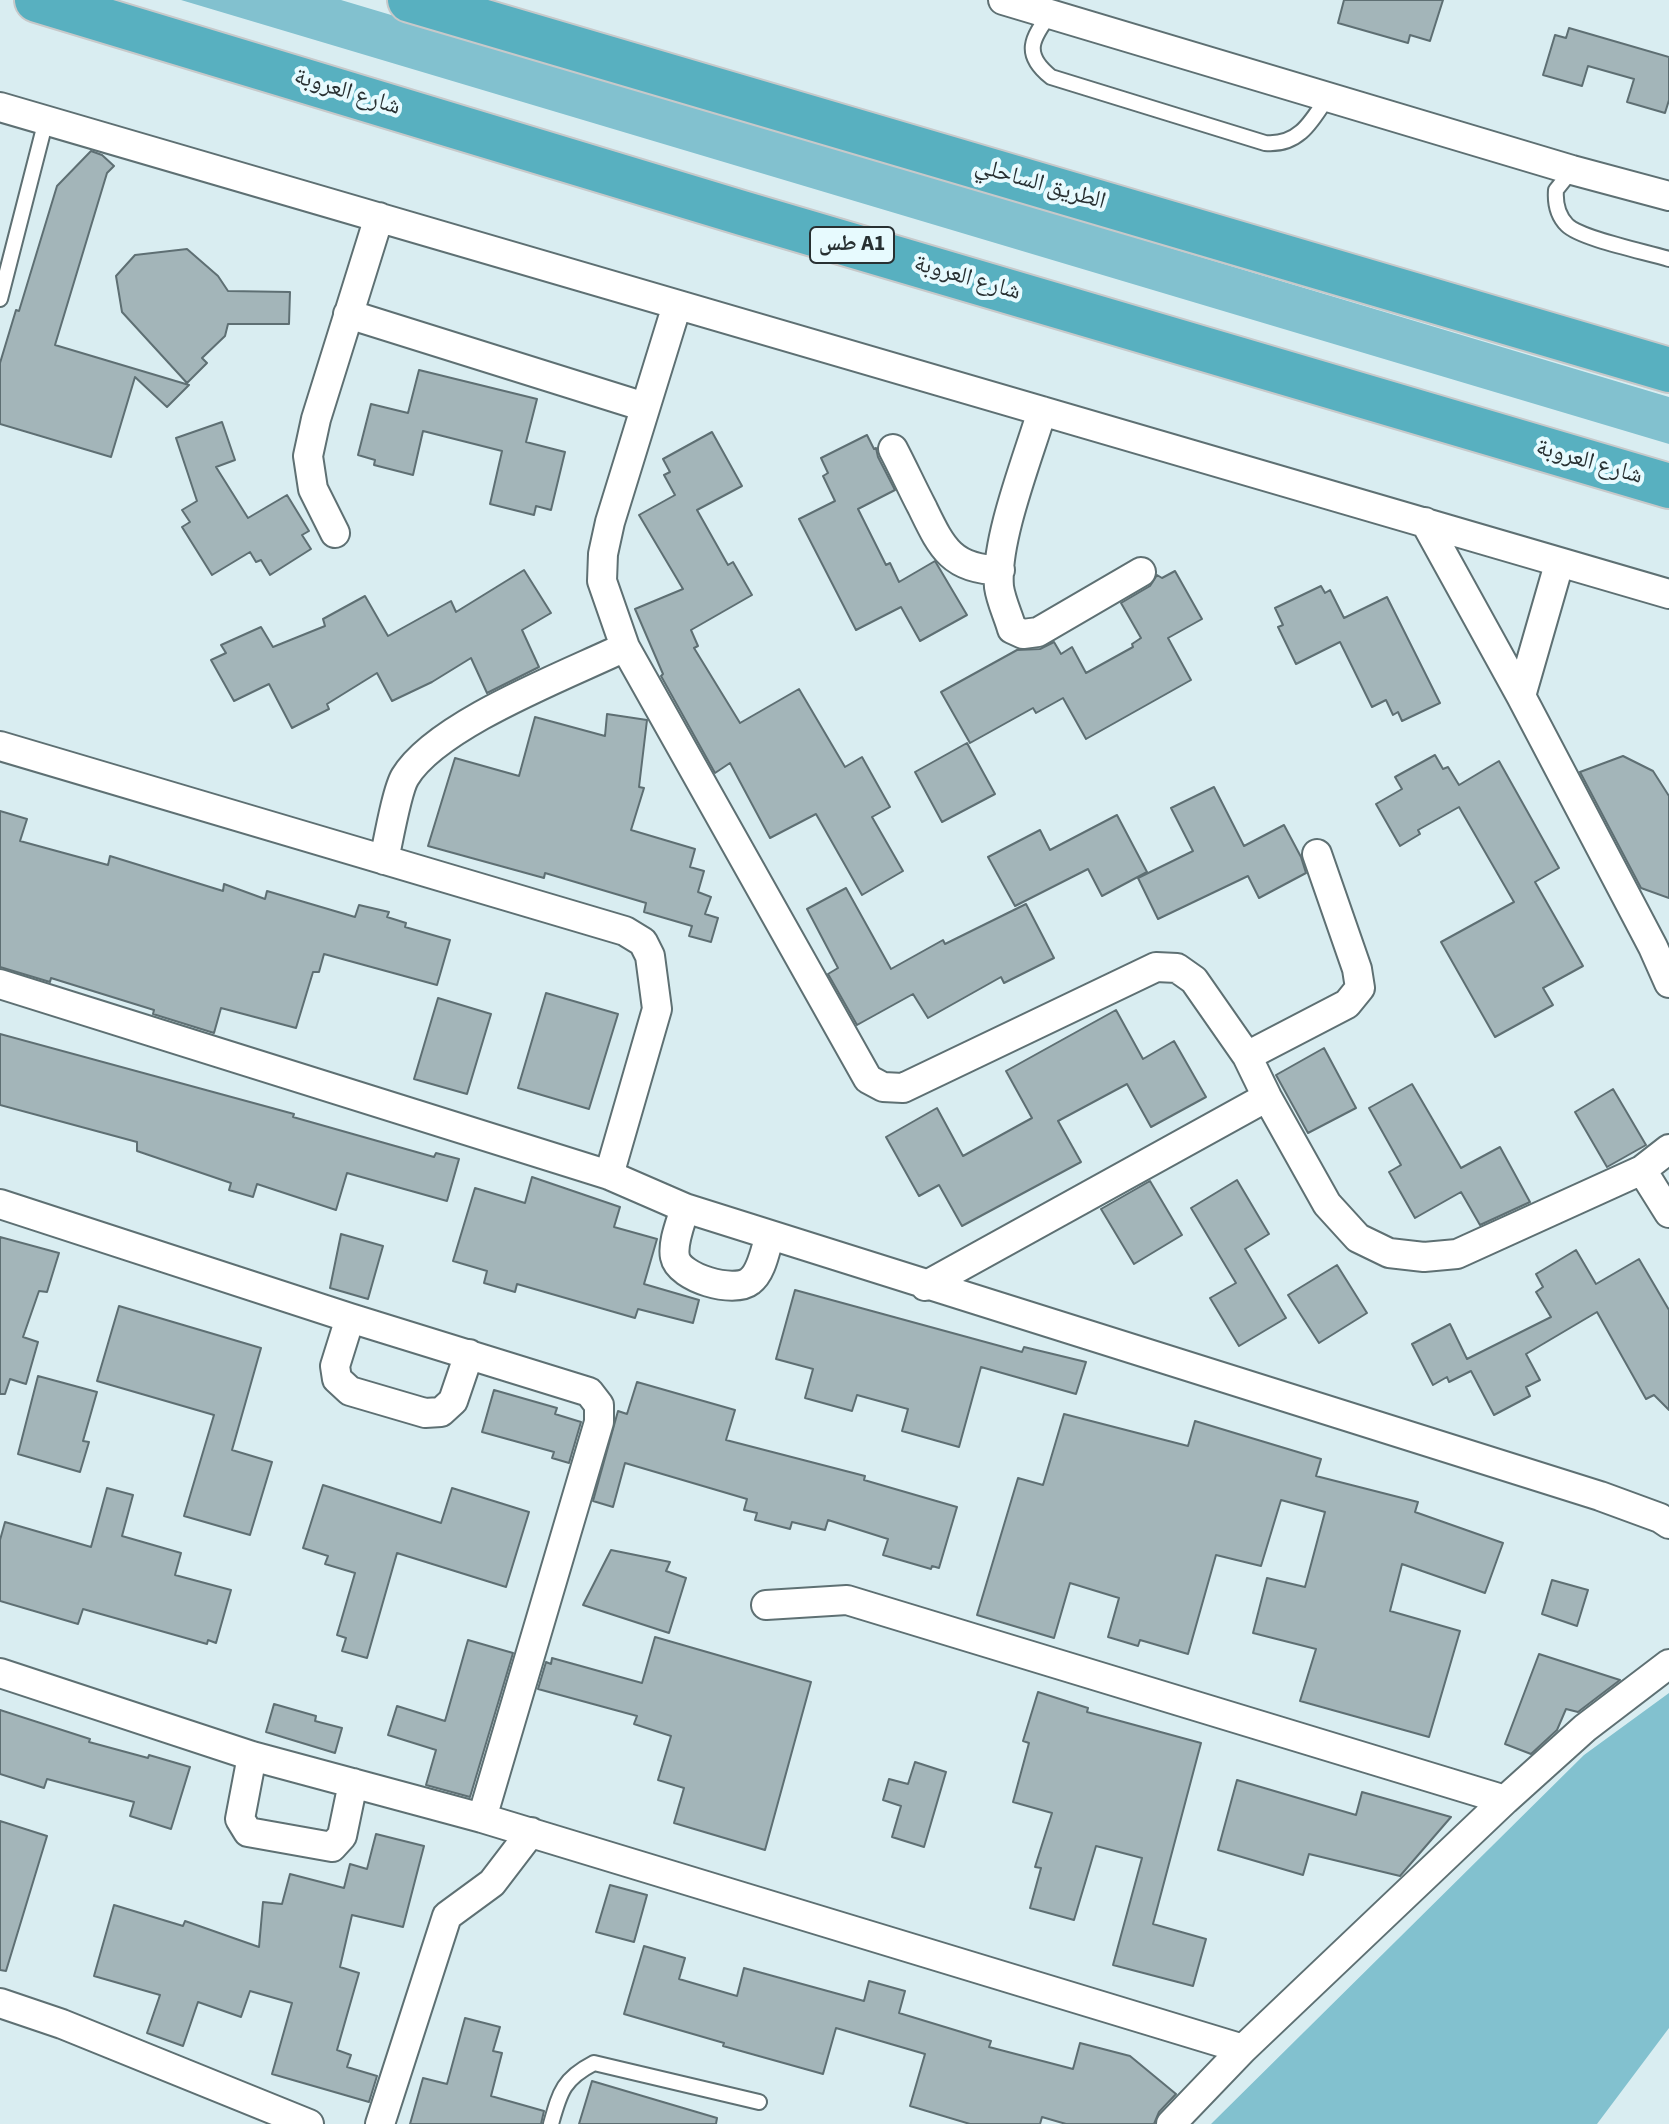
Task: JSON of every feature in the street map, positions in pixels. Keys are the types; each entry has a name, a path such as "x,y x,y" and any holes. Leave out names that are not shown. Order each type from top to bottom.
{"highway":[{"name":"شارع العروبة","path":"37,0 742,213 1669,486"},
{"name":"الطريق الساحلي","path":"410,0 1669,370"}],"street":[{"path":"1003,0 1572,170 1669,196"},
{"path":"0,107 1669,594"},
{"path":"335,533 313,489 308,456 316,419 379,217"},
{"path":"677,305 603,554 602,581 625,647 868,1079 883,1087 903,1088 1156,967 1177,968 1194,980 1247,1056 1327,1204 1358,1238 1389,1253 1424,1257 1457,1254 1642,1170 1669,1149"},
{"path":"348,314 645,407"},
{"path":"1042,411 1006,533 1000,570 999,588 1012,629 1023,634 1038,632 1141,572"},
{"path":"893,449 941,545 954,558 969,565 984,570 1000,570"},
{"path":"1425,522 1661,942 1669,983"},
{"path":"1521,696 1559,564"},
{"path":"384,860 403,778 429,749 474,719 625,647"},
{"path":"0,746 625,931 643,942 650,956 657,1009 609,1175"},
{"path":"1247,1056 1347,1004 1360,988 1357,969 1317,854"},
{"path":"0,984 609,1175 685,1208 1600,1496 1669,1524"},
{"path":"925,1286 1267,1097"},
{"path":"1642,1170 1669,1213"},
{"path":"0,1204 589,1392 599,1405 599,1422 482,1818"},
{"path":"685,1208 674,1252 678,1266 689,1274 733,1287 747,1284 757,1274 770,1235"},
{"path":"350,1318 335,1366 337,1379 350,1391 425,1413 441,1412 453,1401 469,1354"},
{"path":"766,1605 847,1600 1505,1800"},
{"path":"1171,2124 1243,2049 1505,1800 1585,1728 1669,1664"},
{"path":"0,1673 252,1756 531,1832 1243,2049"},
{"path":"252,1756 240,1819 248,1832 332,1847 342,1836 353,1783"},
{"path":"380,2124 447,1916 492,1883 531,1832"},
{"path":"0,2003 62,2024 309,2124"}],"lane":[{"path":"1050,14 1033,37 1033,46 1038,64 1051,77 1265,143 1285,142 1304,131 1328,96"},
{"path":"0,299 46,120"},
{"path":"1572,170 1556,190 1557,208 1567,225 1582,234 1669,259"},
{"path":"551,2124 561,2090 576,2072 594,2063 759,2102"}],"shaded area":[{"path":"181,0 341,0 1669,397 1669,444"},
{"path":"1669,1693 1669,2028 1597,2124 1211,2124 1584,1755"}],"building":[{"path":"1344,0 1443,0 1430,41 1410,35 1408,43 1338,23"},
{"path":"1569,28 1669,57 1669,100 1665,113 1627,102 1634,79 1588,66 1582,86 1543,75 1555,35 1566,38"},
{"path":"91,151 102,155 114,166 107,173 55,345 189,385 167,407 135,377 111,457 0,424 0,363 57,186"},
{"path":"187,249 218,276 228,291 290,292 289,324 228,324 225,336 202,358 207,363 187,383 122,312 116,276 135,255"},
{"path":"419,370 537,399 526,442 565,452 551,510 536,506 534,515 490,504 502,451 423,431 413,475 374,465 375,460 358,455 371,404 408,413"},
{"path":"222,422 235,460 216,467 248,518 287,495 309,531 302,535 311,549 270,575 261,560 256,562 250,552 212,575 182,527 190,522 182,510 197,501 176,438"},
{"path":"712,432 742,486 697,510 728,565 733,562 752,595 691,630 698,646 694,648 740,723 799,689 845,767 862,757 890,807 872,817 903,871 862,895 816,814 770,838 730,763 715,773 661,676 663,674 635,609 683,589 639,515 675,495 664,475 670,472 663,459"},
{"path":"867,435 895,490 858,509 886,565 890,563 899,582 935,561 967,615 920,641 901,607 856,630 799,519 835,501 823,476 828,473 821,458"},
{"path":"524,570 551,613 522,630 539,667 487,693 471,658 432,682 392,701 377,673 327,704 329,709 292,728 269,684 234,701 211,660 226,653 221,645 261,627 273,647 325,626 323,619 365,596 388,636 451,601 456,612"},
{"path":"1175,571 1202,619 1168,638 1191,680 1086,739 1063,698 1036,713 1033,708 970,743 941,692 1017,650 1040,649 1054,642 1061,654 1072,647 1086,673 1133,647 1132,644 1141,638 1121,603 1150,586 1157,575 1162,578"},
{"path":"1321,586 1325,593 1330,590 1344,618 1387,597 1440,703 1402,721 1398,712 1393,715 1386,700 1372,707 1340,642 1296,664 1278,627 1283,625 1275,608"},
{"path":"607,714 647,720 639,787 644,788 631,830 695,849 690,867 704,871 698,892 711,897 705,914 718,918 711,942 689,936 692,926 644,912 646,903 545,873 544,878 428,846 455,758 519,776 535,717 605,736"},
{"path":"967,743 995,794 942,822 915,772"},
{"path":"1435,755 1443,769 1448,767 1459,785 1499,761 1559,868 1535,882 1583,966 1543,988 1553,1005 1495,1037 1441,942 1514,902 1459,807 1418,830 1420,834 1400,846 1376,804 1402,789 1395,777"},
{"path":"1623,756 1653,771 1669,796 1669,898 1641,888 1580,772"},
{"path":"1214,787 1244,846 1284,825 1306,873 1259,898 1248,876 1158,919 1138,878 1193,851 1171,808"},
{"path":"0,811 27,819 20,841 108,865 110,856 223,891 224,884 265,899 267,891 355,917 359,905 389,912 387,917 406,923 405,927 450,940 437,985 324,954 319,972 313,972 296,1028 221,1008 214,1033 153,1014 154,1010 51,978 50,982 0,967"},
{"path":"1117,815 1147,872 1102,896 1088,869 1015,906 988,857 1040,830 1050,850"},
{"path":"846,888 891,969 943,940 945,944 1026,904 1054,958 1004,983 1001,977 928,1018 913,994 857,1025 828,974 838,968 807,909"},
{"path":"546,993 618,1014 589,1109 518,1088"},
{"path":"438,998 491,1014 467,1094 414,1079"},
{"path":"1116,1010 1143,1059 1174,1041 1206,1097 1151,1127 1127,1084 1058,1121 1081,1162 962,1226 939,1185 919,1196 886,1137 937,1108 963,1156 1032,1118 1006,1071"},
{"path":"0,1034 294,1114 293,1117 434,1157 436,1153 459,1159 447,1201 347,1173 336,1210 257,1184 253,1197 229,1190 231,1183 137,1151 137,1142 0,1105"},
{"path":"1324,1048 1356,1108 1308,1133 1276,1075"},
{"path":"1412,1084 1461,1168 1500,1147 1530,1202 1480,1225 1461,1192 1415,1218 1389,1172 1401,1165 1369,1108"},
{"path":"1613,1089 1646,1145 1607,1167 1575,1112"},
{"path":"532,1177 620,1207 614,1227 657,1239 644,1284 699,1300 693,1323 638,1309 635,1318 517,1284 515,1292 484,1283 487,1271 453,1261 475,1188 525,1203"},
{"path":"1237,1180 1269,1234 1245,1249 1286,1318 1239,1346 1210,1298 1236,1283 1191,1208"},
{"path":"1150,1181 1182,1235 1134,1264 1101,1209"},
{"path":"341,1234 383,1246 368,1299 330,1288"},
{"path":"0,1237 59,1253 47,1292 39,1291 23,1337 38,1342 26,1384 10,1379 5,1394 0,1394"},
{"path":"1576,1250 1596,1284 1639,1259 1669,1310 1669,1410 1654,1395 1646,1399 1597,1312 1526,1354 1540,1380 1526,1387 1530,1396 1494,1415 1471,1371 1449,1382 1447,1377 1433,1385 1412,1344 1450,1324 1467,1359 1551,1317 1536,1292 1543,1287 1536,1274"},
{"path":"1337,1265 1367,1313 1319,1343 1288,1295"},
{"path":"795,1290 1022,1352 1024,1347 1086,1362 1076,1394 981,1367 959,1447 902,1431 908,1409 857,1395 852,1411 805,1398 813,1369 776,1359"},
{"path":"119,1306 261,1348 232,1450 272,1462 250,1535 184,1516 214,1415 97,1381"},
{"path":"38,1376 97,1392 83,1441 89,1442 80,1472 18,1454"},
{"path":"637,1382 735,1410 726,1440 865,1476 864,1480 957,1507 939,1568 932,1566 931,1569 883,1555 888,1539 828,1520 825,1530 792,1522 790,1529 755,1520 757,1513 744,1510 747,1499 625,1463 613,1507 593,1501 618,1411 627,1414"},
{"path":"494,1390 557,1408 555,1414 581,1422 569,1463 552,1458 554,1452 482,1432"},
{"path":"1064,1414 1188,1446 1195,1421 1321,1459 1316,1476 1418,1502 1415,1512 1503,1543 1485,1593 1402,1564 1390,1611 1460,1631 1429,1737 1300,1701 1316,1649 1253,1633 1267,1578 1305,1587 1325,1512 1281,1500 1261,1566 1216,1555 1188,1654 1140,1640 1138,1646 1108,1637 1119,1598 1070,1583 1054,1638 977,1615 1018,1478 1043,1485"},
{"path":"323,1485 441,1523 452,1488 529,1512 506,1587 397,1553 367,1658 342,1651 346,1638 337,1635 355,1573 325,1564 328,1556 303,1548"},
{"path":"107,1488 133,1495 122,1536 181,1553 175,1575 231,1590 216,1643 208,1640 207,1644 83,1609 78,1624 0,1601 0,1540 5,1522 91,1547"},
{"path":"611,1550 670,1562 666,1571 686,1578 669,1633 583,1605"},
{"path":"1552,1580 1588,1590 1577,1626 1542,1614"},
{"path":"655,1637 811,1682 765,1850 674,1823 684,1788 658,1780 671,1736 634,1724 637,1716 538,1689 546,1662 551,1664 552,1658 642,1683"},
{"path":"468,1640 513,1653 470,1797 426,1785 436,1750 388,1735 397,1706 445,1721"},
{"path":"1539,1654 1620,1680 1578,1712 1566,1709 1557,1730 1531,1754 1505,1744"},
{"path":"1038,1692 1088,1708 1087,1712 1201,1743 1153,1924 1206,1939 1193,1986 1113,1965 1142,1858 1096,1846 1074,1920 1030,1908 1041,1868 1035,1867 1052,1813 1013,1802 1029,1743 1023,1741"},
{"path":"274,1704 316,1716 315,1721 342,1728 335,1753 266,1732"},
{"path":"0,1710 90,1739 89,1742 190,1767 171,1829 130,1816 134,1802 47,1779 44,1788 0,1774"},
{"path":"915,1762 946,1772 924,1847 892,1837 901,1806 883,1800 889,1779 908,1784"},
{"path":"1237,1780 1356,1815 1362,1792 1451,1817 1400,1876 1309,1854 1303,1875 1218,1850"},
{"path":"0,1821 47,1836 6,1971 0,1970"},
{"path":"376,1834 424,1846 403,1927 352,1915 340,1967 359,1973 337,2050 351,2055 347,2067 377,2076 369,2102 272,2074 292,2003 250,1991 241,2017 198,2002 183,2046 147,2033 160,1995 94,1976 114,1905 183,1926 185,1921 259,1947 263,1902 282,1904 290,1874 344,1888 350,1864 367,1869"},
{"path":"610,1885 647,1895 634,1942 596,1932"},
{"path":"644,1946 685,1958 679,1979 737,1996 744,1968 864,2001 869,1981 905,1991 899,2013 991,2041 989,2047 1073,2069 1080,2043 1130,2056 1176,2094 1159,2112 1154,2124 1066,2124 1042,2117 1040,2124 970,2124 910,2106 925,2054 836,2028 823,2074 624,2014"},
{"path":"465,2018 500,2027 493,2051 502,2053 491,2096 544,2111 541,2124 410,2124 423,2078 447,2084"},
{"path":"592,2081 717,2118 716,2124 579,2124"}]}
